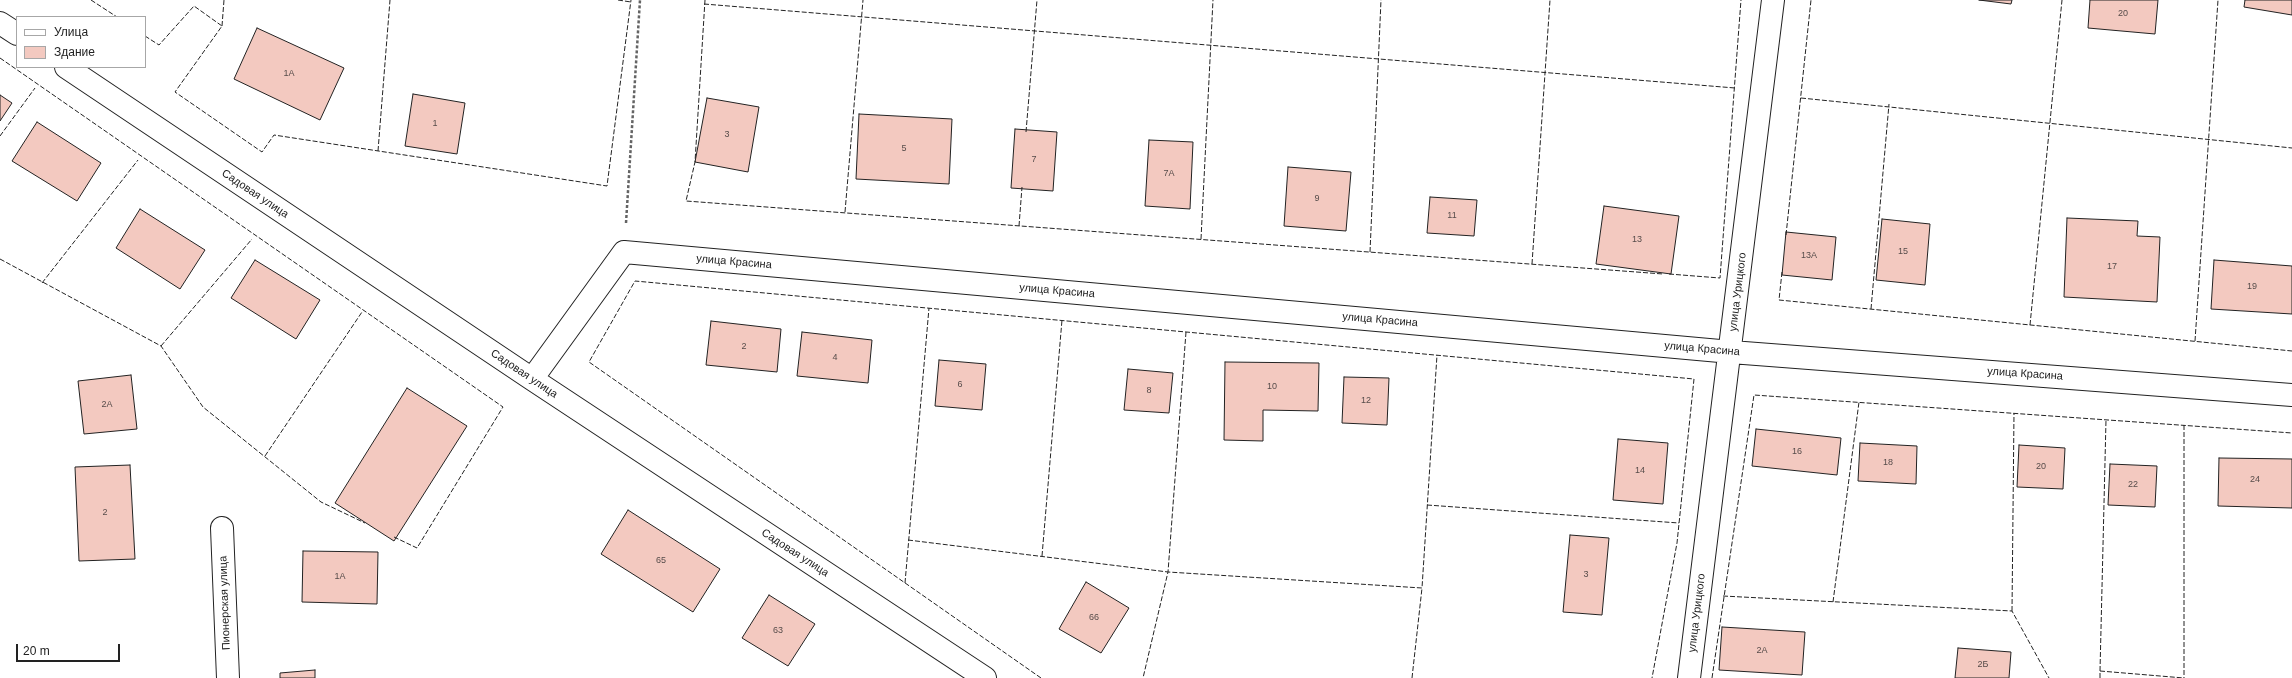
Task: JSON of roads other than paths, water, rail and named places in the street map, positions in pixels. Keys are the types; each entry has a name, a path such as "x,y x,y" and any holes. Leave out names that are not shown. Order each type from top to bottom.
{"street":[{"name":"улица Урицкого","path":"1689,678 1731,352 1773,0"},
{"path":"0,23 16,33"},
{"name":"Садовая улица","path":"67,68 532,379 985,678"},
{"name":"улица Красина","path":"532,379 624,252 1731,352 2292,395"},
{"name":"Пионерская улица","path":"222,528 228,678"}]}
